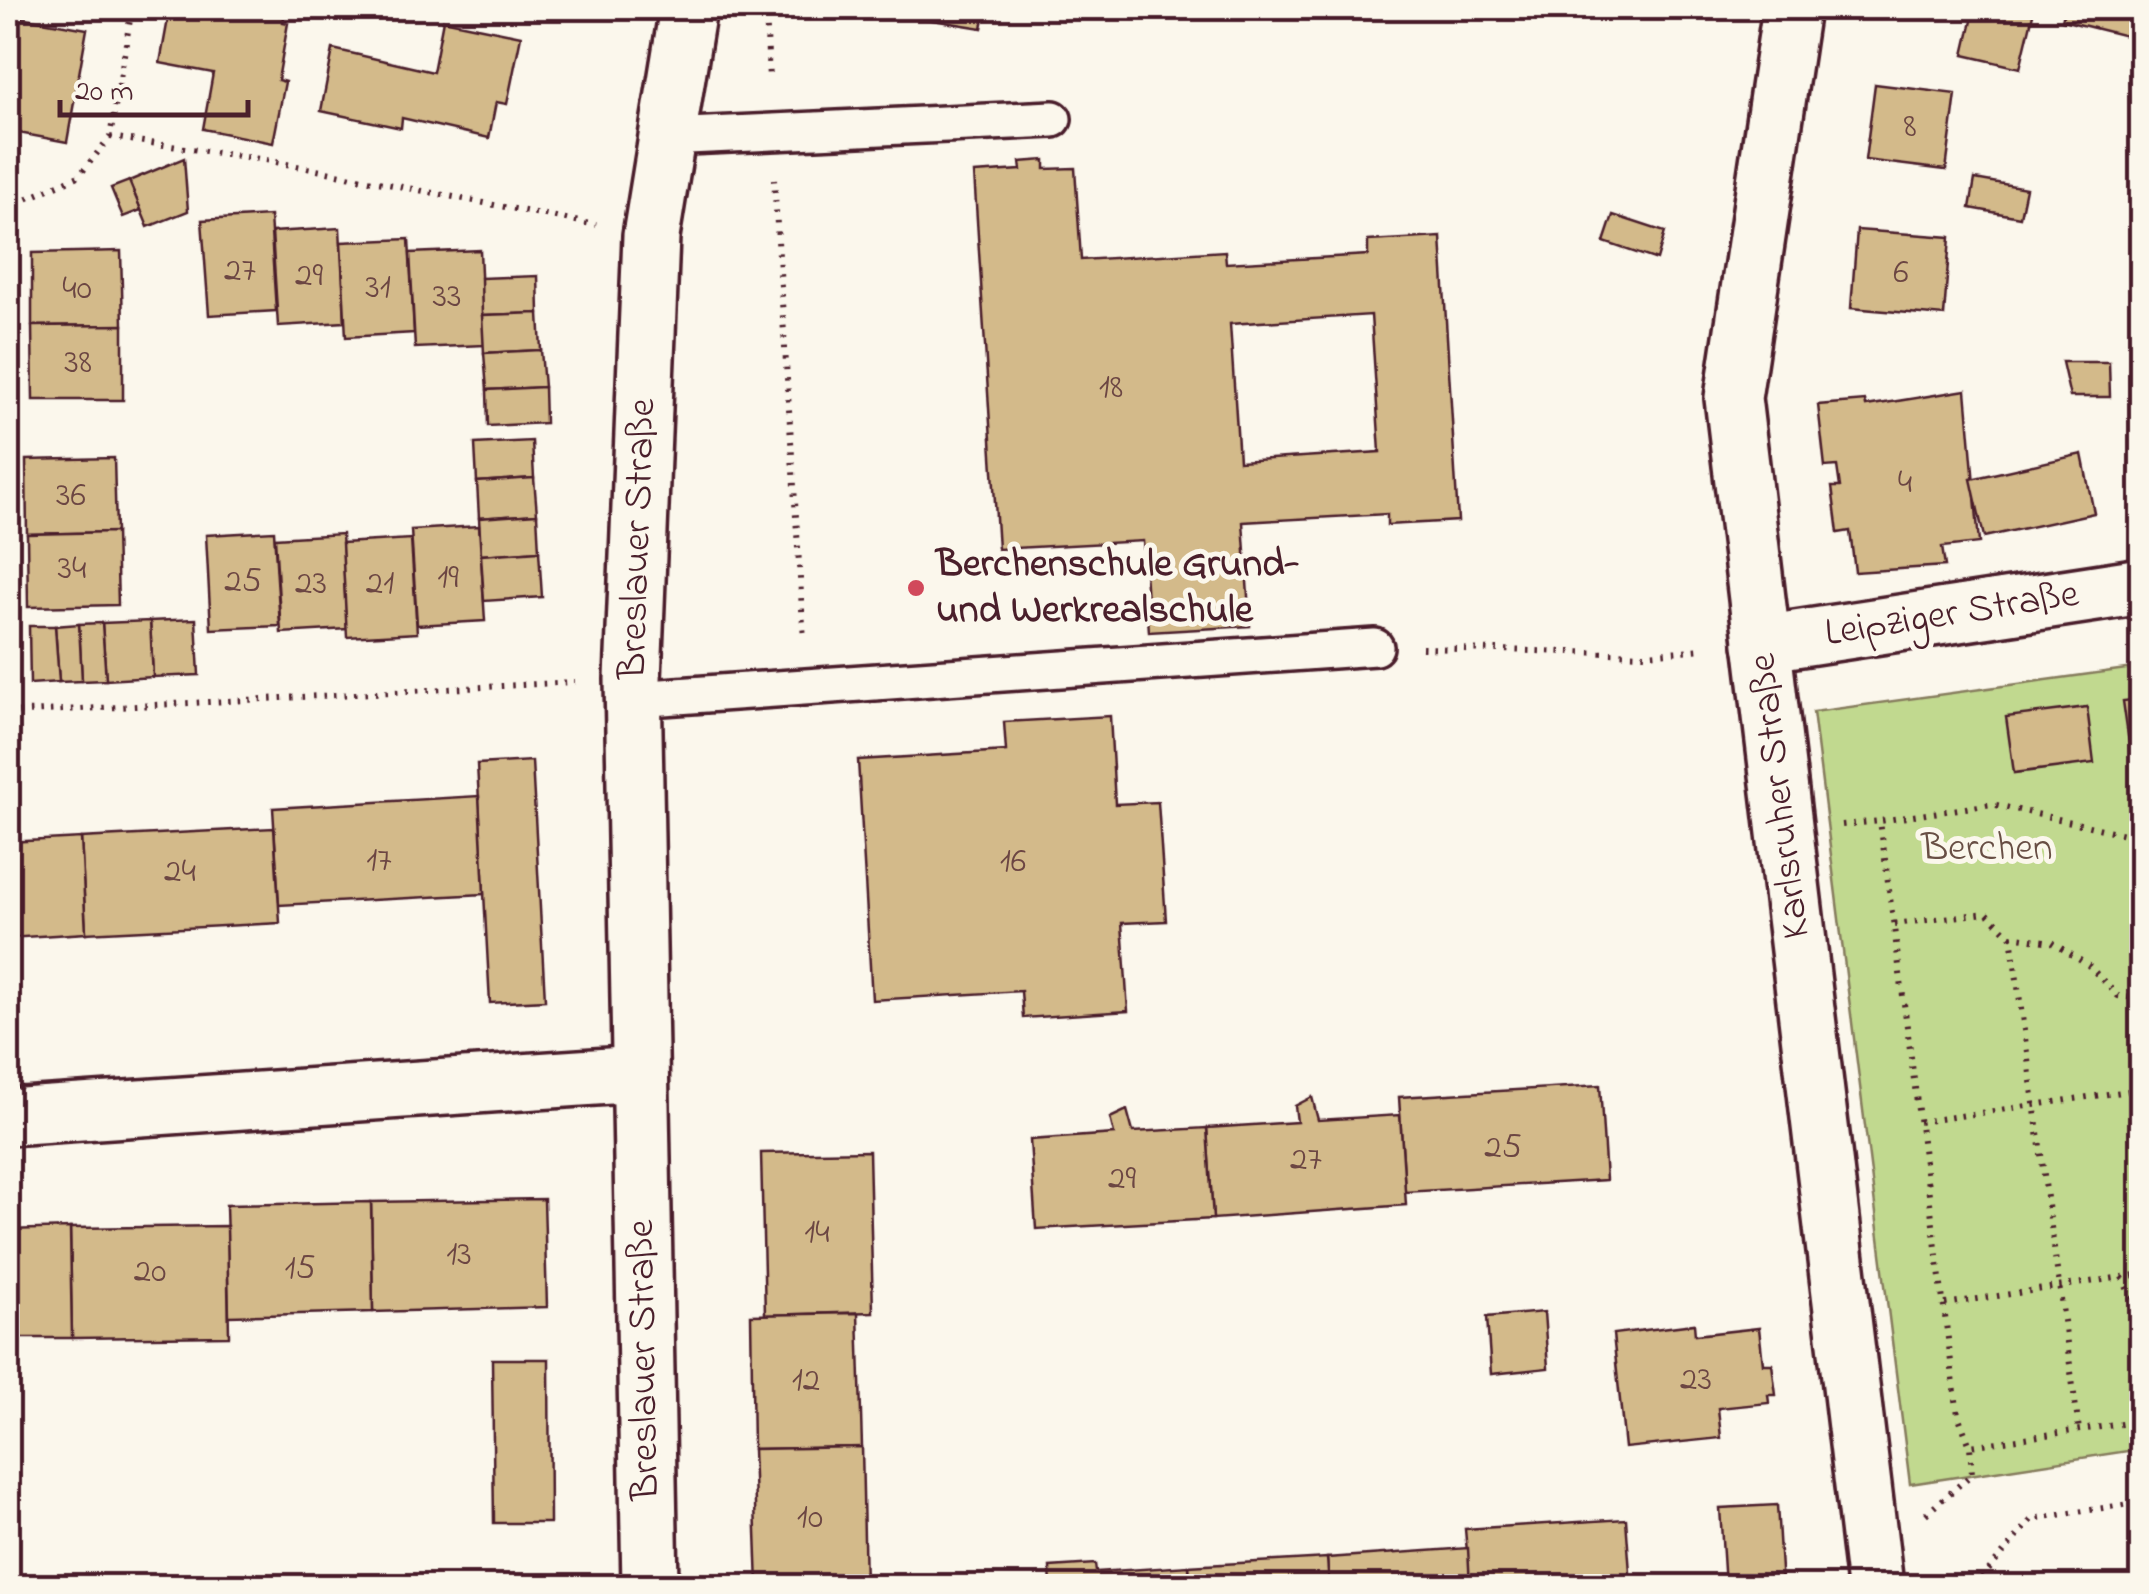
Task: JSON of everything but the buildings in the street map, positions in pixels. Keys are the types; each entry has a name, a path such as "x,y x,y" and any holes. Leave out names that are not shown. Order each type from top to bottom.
{"street":[{"name":"Breslauer Straße","path":"650,1586 633,689 651,236 688,8"},
{"name":"Karlsruher Straße","path":"1791,8 1733,398 1875,1586"},
{"name":"Leipziger Straße","path":"1762,644 2142,586"},
{"path":"8,1118 639,1074"}],"lane":[{"path":"666,137 1052,119"},
{"path":"633,689 807,684 1376,647"}],"path":[{"path":"8,207 80,176 110,137 132,8"},
{"path":"766,8 807,684"},
{"path":"110,137 266,160 651,236"},
{"path":"1376,647 1646,654"},
{"path":"8,712 633,689"},
{"path":"1930,1532 1926,1514 1972,1474 1970,1446 1958,1416 1880,820 1992,804 2142,838"},
{"path":"1894,924 1987,913 2011,936 2052,942 2088,966 2118,996 2142,999"},
{"path":"2011,936 2078,1430"},
{"path":"1920,1122 2142,1089"},
{"path":"1945,1304 2142,1274"},
{"path":"2122,1277 2142,1322"},
{"path":"1970,1446 2142,1421"},
{"path":"1975,1586 2032,1518 2142,1502"}],"green space":[{"name":"Berchen","path":"2141,667 2141,1449 1910,1484 1813,712"}],"place":[{"name":"Berchenschule Grund- und Werkrealschule","path":"916,588"}]}
